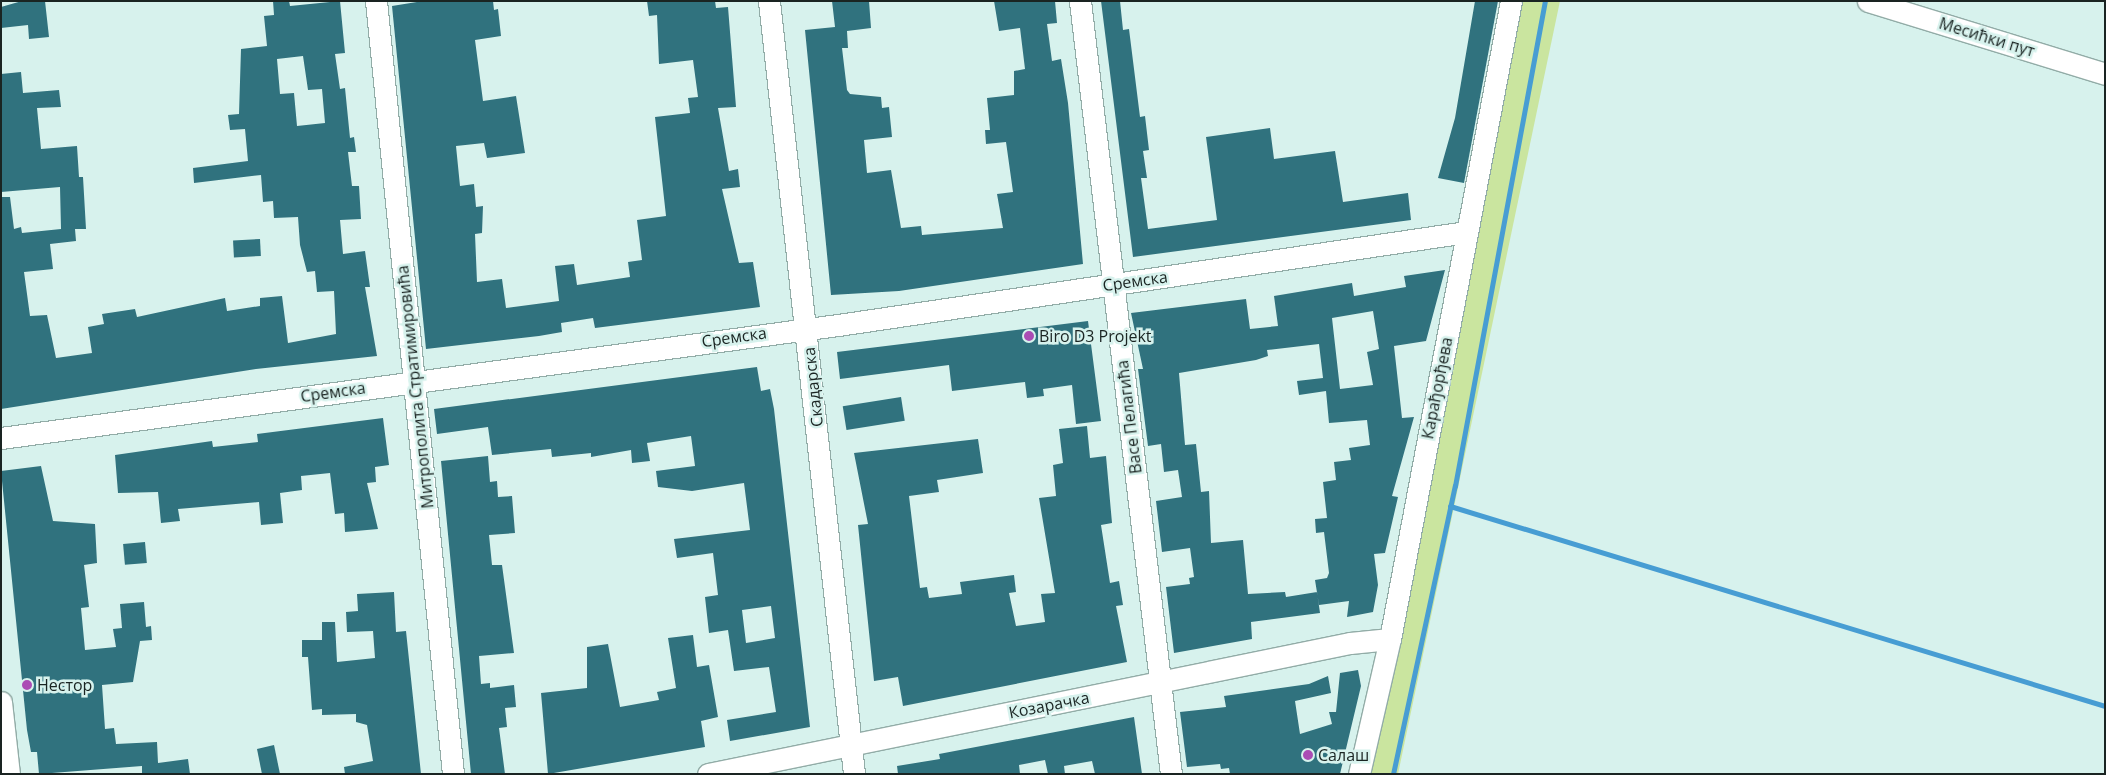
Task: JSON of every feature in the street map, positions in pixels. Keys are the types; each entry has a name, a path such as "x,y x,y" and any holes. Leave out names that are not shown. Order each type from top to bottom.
{"street":[{"name":"Митрополита Стратимировића","path":"376,1 453,774"},
{"name":"Скадарска","path":"769,1 807,327 854,774"},
{"name":"Васе Пелагића","path":"1080,1 1171,774"},
{"name":"Карађорђева","path":"1360,774 1390,639 1511,1"},
{"name":"Месићки пут","path":"1868,1 2105,74"},
{"name":"Сремска","path":"1,438 1113,285 1466,232"},
{"name":"Козарачка","path":"708,774 1350,643 1390,639"},
{"path":"1,702 9,774"}],"green space":[{"path":"1514,1 1560,1 1398,774 1363,774"}],"building":[{"path":"22,1 45,1 49,37 29,39 28,25 1,28 1,7"},
{"path":"273,1 289,1 290,6 340,1 345,53 335,54 340,89 345,88 350,138 354,137 356,152 348,152 352,186 359,186 361,219 340,220 343,254 365,251 370,287 365,287 377,356 256,369 1,409 1,197 10,197 14,229 21,227 22,233 61,229 60,187 1,192 1,74 21,72 23,93 59,90 61,107 37,108 41,149 77,146 79,177 83,177 86,229 75,229 76,241 50,244 53,269 24,272 30,316 47,315 56,358 92,353 88,327 104,324 102,314 135,309 137,317 225,298 227,311 260,306 260,298 282,296 288,343 336,334 334,291 317,292 315,271 307,272 300,245 298,217 274,218 273,201 263,202 261,175 194,183 193,168 248,161 245,129 230,130 228,115 239,114 241,49 267,46 264,16 274,15","holes":["303,56 308,90 322,89 325,123 297,126 294,93 280,94 277,59"]},
{"path":"423,1 493,1 494,10 498,9 501,36 475,40 483,101 516,96 525,153 487,158 484,143 456,146 460,186 474,184 476,207 483,206 482,233 475,234 477,282 502,279 506,308 559,301 555,266 574,264 577,285 630,277 628,262 642,260 637,220 666,216 655,117 690,113 688,98 698,97 693,60 659,64 657,15 649,16 647,1 715,1 716,8 728,7 736,107 718,108 729,171 738,169 740,187 722,189 739,263 753,262 760,307 595,328 593,318 561,323 562,332 426,349 392,6"},
{"path":"832,1 869,1 871,28 847,31 848,48 842,48 847,90 850,94 881,97 882,108 889,107 892,137 864,140 867,173 891,170 901,228 921,226 922,235 1003,228 997,194 1013,192 1006,142 986,144 985,130 990,130 987,98 1014,95 1014,71 1025,69 1020,28 999,31 994,1 1055,1 1057,23 1047,24 1052,61 1061,59 1068,103 1083,264 899,291 831,295 805,30 835,27"},
{"path":"1101,1 1120,1 1123,30 1129,29 1140,117 1145,116 1149,150 1143,151 1147,178 1141,178 1148,229 1217,220 1206,137 1270,128 1274,159 1335,151 1343,202 1408,193 1411,220 1133,257"},
{"path":"1475,1 1498,1 1464,183 1438,178 1455,118"},
{"path":"260,239 261,256 234,257 233,240"},
{"path":"1445,270 1426,341 1394,346 1402,418 1414,417 1392,496 1398,497 1385,553 1374,554 1378,585 1373,612 1347,617 1349,601 1319,605 1320,613 1251,622 1252,639 1174,653 1166,587 1190,584 1189,578 1194,577 1190,548 1162,552 1156,501 1182,497 1178,470 1164,472 1161,444 1148,446 1138,369 1143,369 1131,313 1246,299 1250,329 1278,326 1274,296 1352,283 1354,296 1406,287 1404,276","holes":["1373,311 1379,349 1367,352 1373,385 1340,389 1332,318","1319,344 1323,378 1297,381 1299,395 1326,391 1329,423 1367,420 1370,445 1349,448 1351,460 1334,462 1336,480 1323,482 1327,518 1315,519 1316,533 1324,532 1329,573 1327,578 1315,580 1317,592 1286,597 1285,592 1248,594 1243,540 1211,543 1209,491 1201,492 1196,444 1185,445 1179,373 1256,360 1268,356 1267,350"]},
{"path":"1088,321 1101,421 1076,424 1072,385 1043,389 1044,396 1027,398 1025,382 952,391 949,365 840,379 837,352"},
{"path":"757,367 761,391 770,389 774,409 810,727 730,741 727,720 776,712 769,667 734,671 728,630 709,633 705,597 718,595 713,553 677,558 674,539 750,530 744,483 692,491 658,487 656,471 695,466 691,436 647,443 650,461 632,463 631,450 591,457 591,453 552,457 551,449 492,455 488,427 437,434 434,409","holes":["771,606 775,638 746,643 742,610"]},
{"path":"901,397 905,421 846,430 843,406"},
{"path":"383,418 389,465 375,467 376,482 367,483 378,529 345,532 344,513 335,514 330,473 301,476 302,490 280,493 283,523 261,525 259,502 178,509 180,521 161,523 158,492 118,493 115,455 212,441 213,447 258,442 257,434"},
{"path":"1087,426 1090,458 1106,456 1112,523 1101,525 1110,583 1119,581 1123,605 1116,606 1127,662 903,706 898,677 874,681 858,525 868,524 854,453 978,439 983,473 937,480 939,492 909,496 920,588 927,587 929,598 962,594 960,582 1014,575 1016,592 1009,593 1016,626 1045,622 1041,594 1055,593 1039,498 1056,496 1053,465 1063,463 1059,429"},
{"path":"488,456 490,482 497,481 498,497 512,496 515,533 489,535 492,565 502,565 514,653 479,656 481,684 490,683 490,688 514,685 516,707 505,708 507,727 499,728 505,774 471,774 441,461"},
{"path":"41,466 53,521 95,524 97,563 84,565 89,607 81,608 85,650 116,647 113,629 122,628 120,604 144,602 146,627 151,626 152,640 140,641 133,682 102,685 105,729 114,728 116,744 157,742 158,763 188,759 190,774 142,774 142,766 39,774 37,752 31,752 27,730 1,471"},
{"path":"145,542 147,563 125,565 123,544"},
{"path":"394,592 396,632 406,631 421,774 345,774 344,767 373,761 367,725 356,722 356,714 322,715 322,709 312,710 308,657 302,657 302,640 322,640 322,622 335,622 337,662 375,658 373,631 347,632 346,612 358,611 357,594"},
{"path":"693,635 697,667 709,665 718,717 701,721 705,747 548,774 541,693 587,688 587,647 608,644 620,707 659,700 657,692 676,688 668,638"},
{"path":"1358,670 1361,686 1340,774 1230,774 1229,768 1221,769 1220,764 1187,767 1180,712 1226,707 1224,696 1309,684 1328,676 1331,693 1295,701 1300,734 1332,724 1329,712 1336,712 1340,673"},
{"path":"1134,717 1142,774 1095,774 1092,761 1064,766 1065,774 1048,774 1045,760 1019,765 1020,774 898,774 897,766 940,759 939,754"},
{"path":"274,745 280,774 262,774 257,749"}],"waterway":[{"path":"1393,774 1455,486 1545,1"},
{"path":"1450,506 2105,706"}],"place":[{"name":"Biro D3 Projekt","path":"1029,336"},
{"name":"Нестор","path":"27,685"},
{"name":"Салаш","path":"1308,755"}]}
